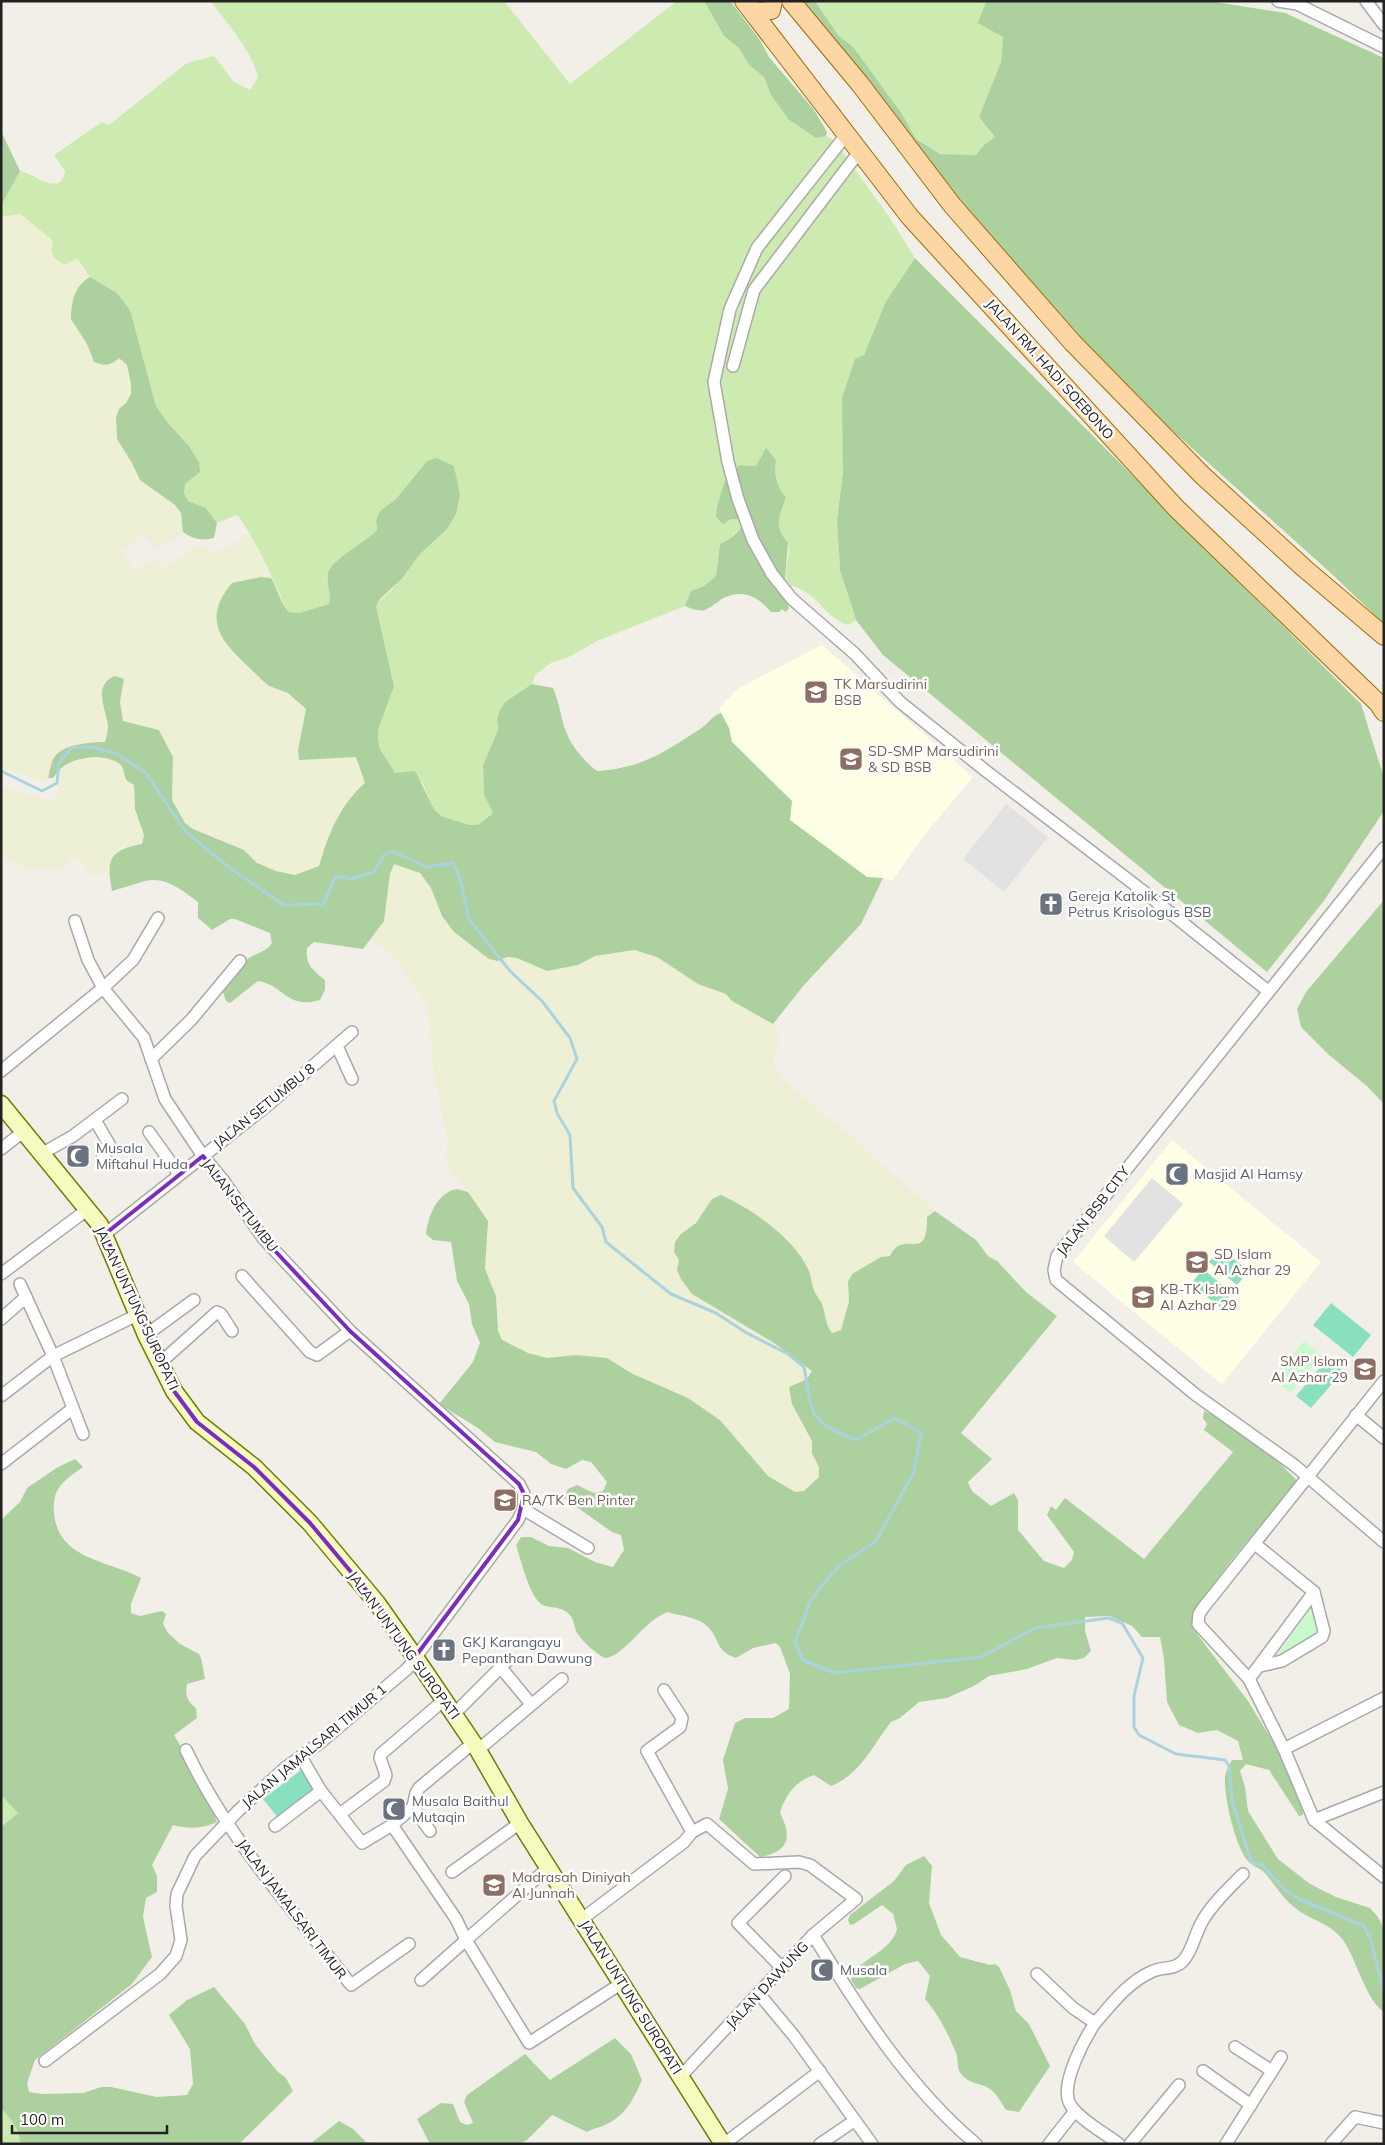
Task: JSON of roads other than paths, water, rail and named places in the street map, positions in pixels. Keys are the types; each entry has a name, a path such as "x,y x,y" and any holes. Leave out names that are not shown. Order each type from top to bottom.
{"main road":[{"path":"747,6 766,12 771,10 772,1"},
{"path":"791,1 860,84 952,205 1072,342 1202,475 1304,568 1384,636"},
{"name":"JALAN RM. HADI SOEBONO","path":"747,6 910,217 1176,508 1378,703 1384,712"},
{"name":"JALAN UNTUNG SUROPATI","path":"1,1104 88,1209 105,1234 146,1335 174,1391 196,1422 254,1467 310,1523 377,1603 415,1656 475,1746 520,1823 724,2144"}],"street":[{"path":"1278,1 1299,3 1384,47"},
{"path":"1366,1 1384,25"},
{"path":"846,135 757,248 730,309 714,382 728,462 738,499 753,540 772,574 792,599 855,654 900,702 986,771 1144,891 1268,991"},
{"path":"730,309 754,290 859,152"},
{"path":"733,366 754,290"},
{"name":"JALAN BSB CITY","path":"1384,848 1057,1256 1054,1270 1056,1280 1182,1383 1292,1463 1384,1542"},
{"path":"1,1071 103,988 133,960 158,918"},
{"name":"JALAN SETUMBU","path":"75,921 88,960 103,988 144,1038 161,1091 202,1156 223,1180 263,1238 350,1331 519,1484 524,1494 524,1509"},
{"path":"151,1058 191,1020 240,961"},
{"name":"JALAN SETUMBU 8","path":"105,1234 269,1104 352,1032"},
{"path":"337,1046 352,1079"},
{"path":"41,1154 95,1120 122,1099"},
{"path":"95,1120 109,1144 102,1153 107,1161"},
{"path":"1,1150 23,1132"},
{"path":"149,1132 179,1174"},
{"path":"1,1274 88,1209"},
{"path":"242,1276 310,1352 317,1355 350,1331"},
{"path":"20,1284 53,1356 83,1434"},
{"path":"1,1319 26,1297"},
{"path":"146,1335 194,1300"},
{"path":"160,1363 217,1312 221,1314 232,1331"},
{"path":"1,1396 53,1356 137,1315"},
{"path":"1384,1381 1203,1608 1198,1618 1198,1624 1249,1679 1284,1749 1314,1820 1384,1876"},
{"path":"1,1464 72,1409"},
{"path":"1356,1415 1384,1438"},
{"path":"524,1509 588,1548"},
{"name":"JALAN JAMALSARI TIMUR 1","path":"45,2061 160,1974 176,1956 182,1940 176,1906 177,1894 195,1856 238,1811 277,1775 407,1669 474,1580 524,1509"},
{"path":"1255,1544 1314,1592 1324,1631 1322,1637 1282,1661 1260,1666"},
{"path":"1249,1679 1314,1592"},
{"path":"454,1714 510,1659"},
{"path":"502,1668 532,1704"},
{"path":"301,1757 321,1790 362,1843 392,1825 413,1807 419,1788 532,1704 562,1679"},
{"path":"582,1918 684,1842 692,1832 647,1751 680,1727 682,1723 682,1718 664,1690"},
{"path":"1284,1749 1384,1698"},
{"path":"340,1814 384,1781 386,1775 380,1758 381,1754 444,1700"},
{"path":"186,1750 211,1799 227,1823"},
{"path":"275,1826 321,1790"},
{"path":"1314,1820 1384,1792"},
{"path":"413,1807 430,1831"},
{"name":"JALAN JAMALSARI TIMUR","path":"227,1823 270,1884 351,1985 409,1944"},
{"path":"452,1872 520,1823"},
{"name":"JALAN DAWUNG","path":"681,2076 760,1995 813,1935 856,1899 810,1864 799,1862 756,1864 707,1824 692,1832"},
{"path":"392,1825 456,1919 466,1940 529,2043 622,1983"},
{"path":"421,1980 549,1867"},
{"path":"1119,2144 1075,2111 1068,2102 1069,2079 1078,2054 1095,2023 1123,1992 1152,1971 1177,1966 1183,1960 1188,1954 1203,1920 1243,1874"},
{"path":"782,1968 738,1922 785,1876"},
{"path":"813,1935 866,2019 917,2083 961,2131 976,2144"},
{"path":"1037,1974 1073,2008 1095,2023"},
{"path":"760,1995 820,2071 872,2144"},
{"path":"1235,2047 1272,2071"},
{"path":"1226,2144 1281,2057"},
{"path":"724,2144 820,2071"},
{"path":"1203,2071 1251,2105"},
{"path":"1130,2144 1179,2085"},
{"path":"1049,2144 1075,2111"},
{"path":"1332,2144 1354,2117 1384,2123"},
{"path":"820,2144 854,2121"}],"waterway":[{"path":"1,771 42,791 57,783 59,763 71,748 91,747 115,753 145,772 186,832 231,869 284,905 323,904 336,876 351,879 374,872 383,856 392,851 426,867 453,863 460,879 469,919 510,971 542,1001 570,1038 577,1059 554,1101 557,1113 570,1135 573,1188 602,1227 606,1242 671,1294 716,1313 745,1332 788,1354 804,1367 811,1406 820,1421 828,1427 856,1440 895,1418 921,1433 914,1472 876,1541 840,1565 810,1602 795,1643 803,1660 834,1673 981,1657 1035,1628 1108,1618 1122,1623 1143,1658 1134,1696 1134,1727 1139,1735 1176,1754 1225,1760 1229,1766 1232,1801 1251,1861 1262,1865 1285,1890 1301,1900 1364,1926 1371,1941 1384,1992"}],"place":[{"name":"TK Marsudirini BSB","path":"816,692"},
{"name":"SD-SMP Marsudirini & SD BSB","path":"851,759"},
{"name":"Gereja Katolik St Petrus Krisologus BSB","path":"1051,904"},
{"name":"Musala Miftahul Huda","path":"78,1156"},
{"name":"Masjid Al Hamsy","path":"1177,1174"},
{"name":"SD Islam Al Azhar 29","path":"1197,1262"},
{"name":"KB-TK Islam Al Azhar 29","path":"1143,1297"},
{"name":"SMP Islam Al Azhar 29","path":"1365,1369"},
{"name":"RA/TK Ben Pinter","path":"505,1500"},
{"name":"GKJ Karangayu Pepanthan Dawung","path":"444,1650"},
{"name":"Musala Baithul Mutaqin","path":"394,1809"},
{"name":"Madrasah Diniyah Al Junnah","path":"494,1885"},
{"name":"Musala","path":"822,1970"}]}
